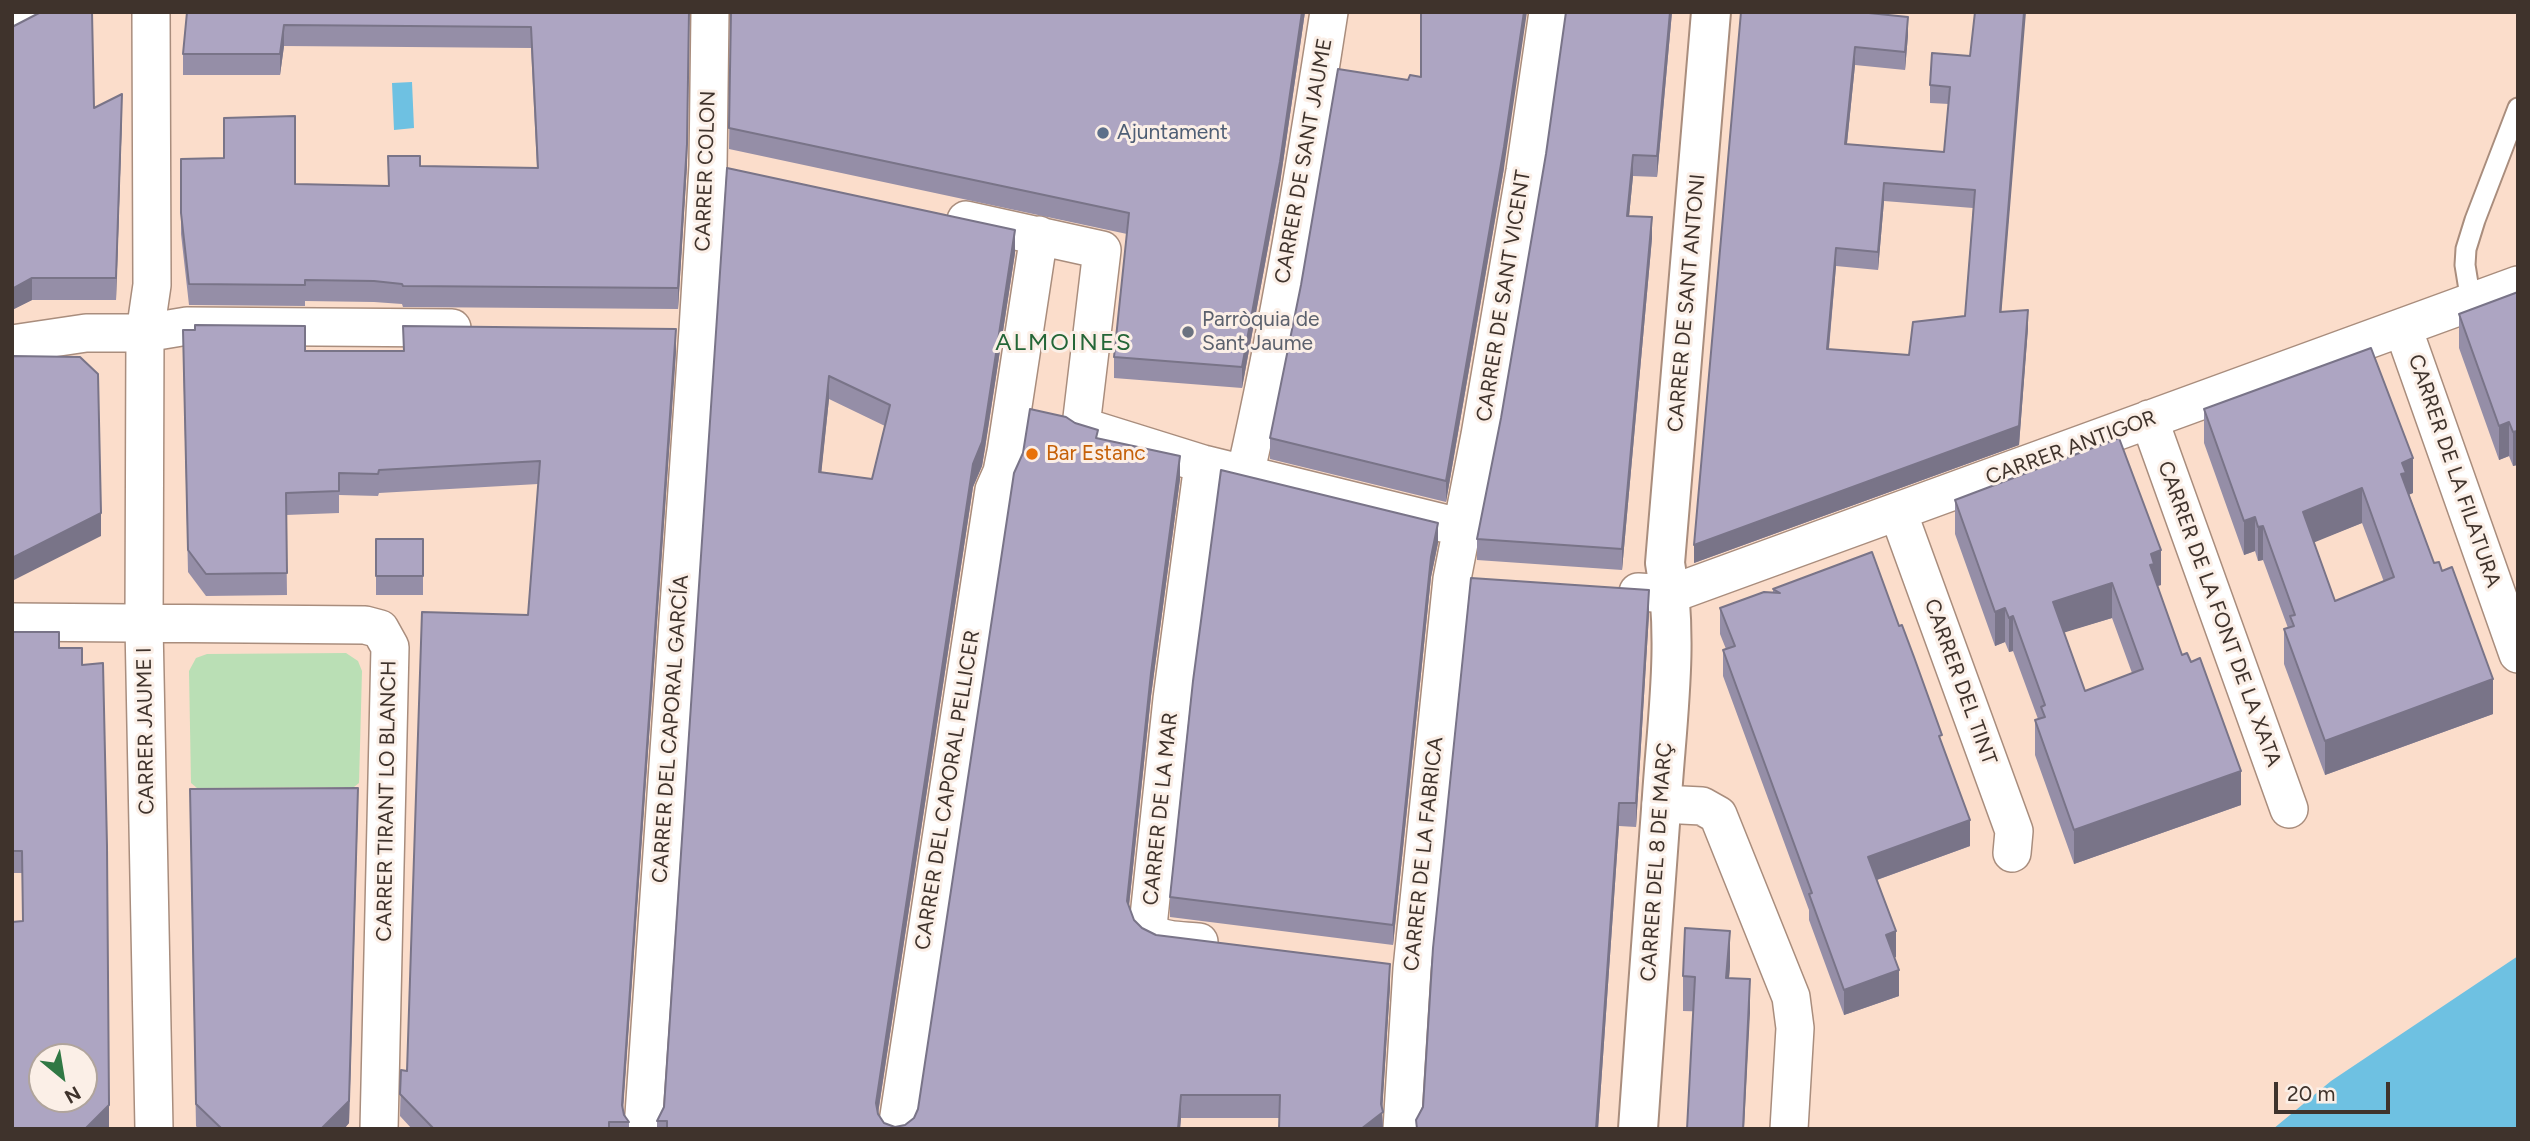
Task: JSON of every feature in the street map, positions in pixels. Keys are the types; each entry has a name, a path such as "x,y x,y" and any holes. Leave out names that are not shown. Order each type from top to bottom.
{"street":[{"path":"12,25 37,12"},
{"name":"CARRER JAUME I","path":"151,12 152,285 145,333 144,625 154,1129"},
{"name":"CARRER COLON","path":"685,330 721,169 710,12"},
{"name":"CARRER DE SANT JAUME","path":"1245,475 1267,376 1329,12"},
{"name":"CARRER DE SANT VICENT","path":"1466,580 1463,528 1520,198 1548,12"},
{"name":"CARRER DE SANT ANTONI","path":"1671,594 1665,563 1711,12"},
{"path":"932,213 1102,250 1081,426 1203,464 1463,528"},
{"name":"CARRER DEL CAPORAL PELLICER","path":"897,1129 994,490 1002,472 1006,452 1039,236"},
{"name":"CARRER ANTIGOR","path":"1671,594 2518,285"},
{"path":"12,344 86,333 145,333 187,326 491,328"},
{"name":"CARRER DE LA FILATURA","path":"2403,328 2518,654"},
{"name":"CARRER DEL CAPORAL GARCÍA","path":"643,1129 685,330"},
{"name":"CARRER DE LA FONT DE LA XATA","path":"2149,419 2289,809"},
{"name":"CARRER DE LA MAR","path":"1203,464 1172,699 1148,926 1152,933 1159,937 1226,945"},
{"name":"CARRER DEL TINT","path":"1898,512 2014,831 2012,853"},
{"name":"CARRER DE LA FABRICA","path":"1402,1129 1399,967 1466,580"},
{"path":"1602,590 1671,594"},
{"name":"CARRER DEL 8 DE MARÇ","path":"1638,1129 1661,804 1671,594"},
{"name":"CARRER TIRANT LO BLANCH","path":"12,622 365,625 380,629 390,647 379,1129"},
{"path":"1661,804 1702,806 1718,815 1791,997 1795,1028 1790,1129"}],"lane":[{"path":"2471,302 2465,265 2466,249 2474,220 2518,108"}],"green space":[{"path":"346,653 358,661 362,671 359,783 354,787 197,788 191,783 189,671 196,658 207,654"}],"water":[{"path":"412,82 414,128 394,130 392,83"},
{"path":"2518,956 2518,1129 2273,1129 2331,1081"}],"building":[{"path":"41,12 92,12 94,108 122,94 116,278 32,278 12,289 12,27"},
{"path":"187,12 689,12 687,144 678,288 403,286 374,281 305,280 305,285 189,284 181,213 181,159 224,158 224,118 295,116 295,184 389,186 388,156 420,156 420,166 538,168 531,27 284,25 280,54 183,54"},
{"path":"731,12 1302,12 1280,162 1242,367 1114,357 1129,213 729,128"},
{"path":"1421,12 1524,12 1504,147 1446,481 1270,438 1301,285 1338,69 1408,80 1410,75 1421,77"},
{"path":"1566,12 1670,12 1657,156 1633,155 1627,216 1652,217 1622,549 1477,539 1501,418 1546,154"},
{"path":"1741,12 1859,12 1908,17 1905,52 1855,47 1845,144 1944,152 1950,87 1930,85 1932,53 1970,56 1975,12 2024,12 2000,312 2028,310 2019,426 1694,545","holes":["1884,183 1975,190 1965,316 1913,322 1909,355 1827,349 1836,248 1878,252"]},
{"path":"727,168 1015,230 982,442 973,464 876,1103 878,1114 884,1123 895,1127 905,1125 914,1118 918,1109 1014,473 1023,453 1030,409 1066,417 1075,423 1098,430 1096,438 1180,456 1151,673 1127,901 1134,920 1142,928 1156,935 1390,964 1381,1104 1383,1112 1361,1129 1279,1129 1280,1095 1181,1095 1178,1129 667,1129 667,1121 657,1121 664,1107","holes":["829,376 890,405 872,479 819,472"]},
{"path":"2518,292 2518,432 2513,432 2509,422 2499,426 2459,314"},
{"path":"195,325 305,326 305,351 404,351 403,326 676,329 622,1105 629,1122 609,1122 609,1129 434,1129 400,1094 401,1070 407,1071 422,612 528,615 540,461 379,470 378,474 339,473 339,491 286,493 287,573 206,574 188,550 183,330 195,330"},
{"path":"2371,348 2413,458 2402,463 2406,473 2401,474 2434,563 2439,562 2442,571 2452,567 2493,679 2325,741 2284,629 2294,626 2290,616 2295,615 2263,526 2258,527 2255,517 2244,521 2204,409","holes":["2362,488 2394,577 2335,601 2303,512"]},
{"path":"12,356 80,357 98,374 101,513 12,558"},
{"path":"2119,438 2161,550 2151,554 2154,564 2150,565 2182,655 2187,653 2191,662 2200,658 2241,771 2074,830 2035,720 2045,717 2041,707 2045,705 2013,616 2009,618 2005,608 1995,612 1955,500","holes":["2112,583 2143,669 2085,691 2053,602"]},
{"path":"1221,470 1438,523 1431,557 1393,925 1170,897 1193,681"},
{"path":"376,539 423,539 423,576 376,576"},
{"path":"1872,552 1899,626 1902,625 1914,657 1970,820 1868,857 1896,931 1886,935 1899,970 1844,990 1809,894 1812,893 1723,650 1735,646 1720,608 1764,592 1780,593 1773,589"},
{"path":"1471,578 1649,590 1636,803 1619,803 1596,1129 1417,1129 1416,1120 1423,1107 1433,948"},
{"path":"12,632 59,632 59,648 82,648 82,665 103,663 109,1105 85,1129 12,1129 12,922 23,921 22,851 12,851"},
{"path":"358,788 349,1101 321,1129 222,1129 196,1104 190,789"},
{"path":"1685,928 1730,931 1726,978 1750,979 1743,1129 1687,1129 1695,977 1683,976"}],"place":[{"name":"Ajuntament","path":"1103,133"},
{"name":"Parròquia de Sant Jaume","path":"1188,332"},
{"name":"Bar Estanc","path":"1032,454"}],"district":[{"name":"ALMOINES","path":"1064,343"}]}
